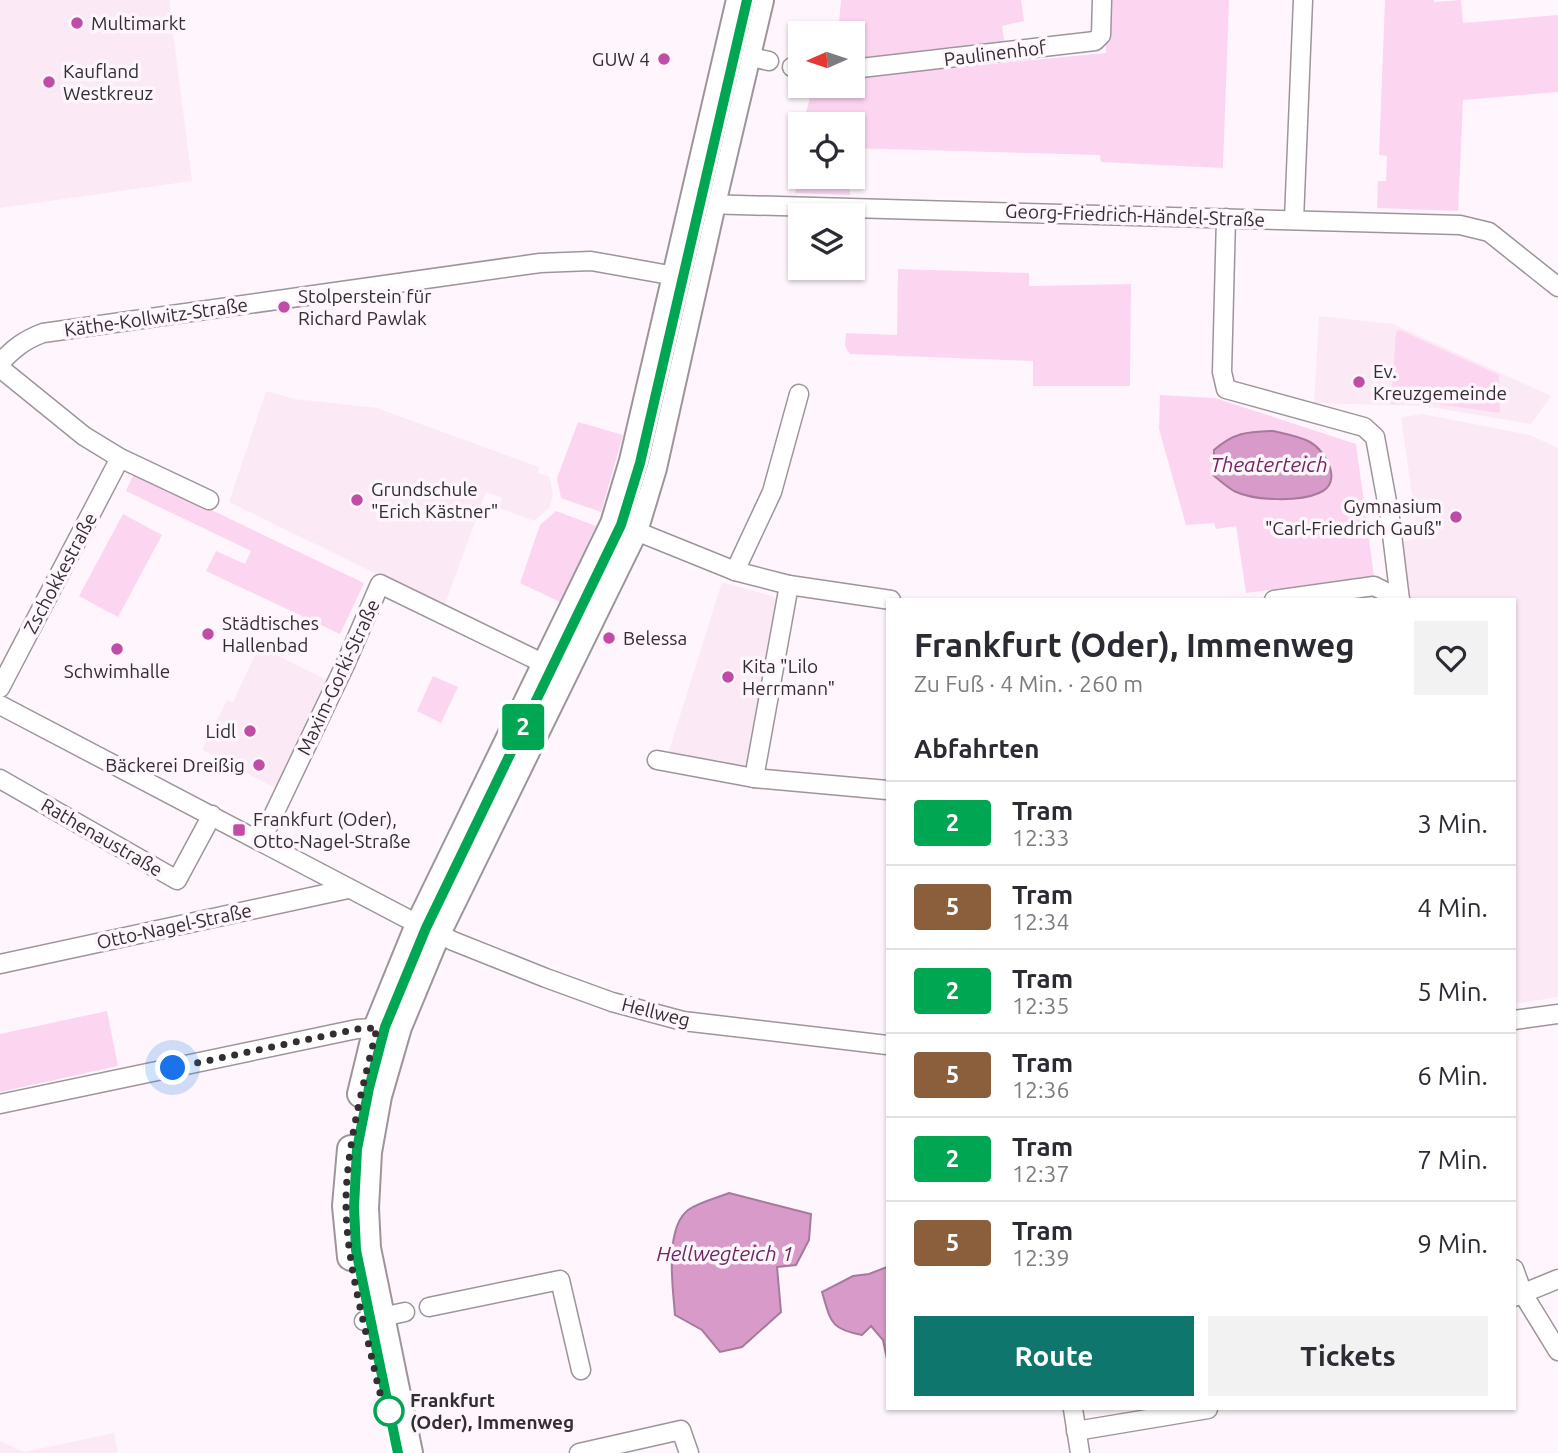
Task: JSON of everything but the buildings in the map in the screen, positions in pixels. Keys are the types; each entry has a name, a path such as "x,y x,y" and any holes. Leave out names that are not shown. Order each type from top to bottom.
{"street":[{"path":"740,0 748,56"},
{"path":"409,1453 367,1248 365,1208 368,1152 387,1027 428,929 624,527 633,461 686,278 702,204 748,56 761,0"},
{"name":"Paulinenhof","path":"865,68 1095,41 1101,35 1102,0"},
{"path":"1294,220 1303,0"},
{"name":"Georg-Friedrich-Händel-Straße","path":"702,204 1460,225 1489,232 1558,287"},
{"path":"1226,218 1222,372 1226,388 1364,427 1375,437 1390,518 1400,598"},
{"name":"Käthe-Kollwitz-Straße","path":"0,366 15,347 43,333 540,263 591,261 686,278"},
{"path":"0,366 84,436 120,458 209,500"},
{"path":"735,571 772,492 799,394"},
{"name":"Zschokkestraße","path":"0,688 120,458"},
{"path":"624,527 735,571 789,584 886,599"},
{"name":"Maxim-Gorki-Straße","path":"261,841 345,665 380,584 555,669"},
{"path":"754,778 789,584"},
{"path":"1288,598 1374,586 1396,598"},
{"path":"0,705 428,929"},
{"path":"657,760 754,778 886,790"},
{"name":"Rathenaustraße","path":"0,779 177,880 212,815"},
{"name":"Otto-Nagel-Straße","path":"0,964 348,889"},
{"name":"Hellweg","path":"428,929 590,994 683,1021 886,1045"},
{"path":"1516,1020 1558,1014"},
{"path":"0,1104 357,1029 387,1027"},
{"path":"1558,1279 1518,1295 1558,1350"},
{"path":"429,1307 560,1280 581,1370"},
{"path":"383,1317 392,1453"},
{"path":"1073,1410 1080,1453"},
{"path":"1076,1431 1202,1410"},
{"path":"579,1453 681,1430 689,1453"}],"shaded area":[{"path":"0,0 169,0 192,181 0,208"},
{"path":"841,0 1021,0 1024,21 1002,26 1005,46 865,62 865,21 839,21"},
{"path":"1106,0 1229,0 1223,168 1101,162 1100,155 865,148 865,112 806,112 810,98 865,98 865,76 1106,53"},
{"path":"1385,0 1461,0 1463,23 1558,15 1558,92 1463,100 1458,211 1377,208 1378,181 1386,181 1387,156 1379,155"},
{"path":"795,189 850,189 850,195 795,193"},
{"path":"898,269 1029,273 1029,286 1131,284 1130,386 1033,386 1033,361 850,354 845,346 846,333 897,335"},
{"path":"1319,316 1393,324 1551,396 1531,424 1424,406 1314,403"},
{"path":"1400,330 1499,375 1500,413 1423,402 1391,404 1396,332"},
{"name":"Grundschule \"Erich Kästner\"","path":"266,391 295,399 377,408 539,467 538,473 550,477 553,496 549,508 534,521 499,508 502,498 486,492 444,607 229,502"},
{"path":"1160,395 1215,398 1356,444 1374,576 1246,593 1236,526 1216,529 1214,523 1186,525 1159,429"},
{"path":"1423,414 1530,435 1558,448 1558,997 1516,1004 1516,598 1410,598 1402,542 1418,538 1401,417"},
{"path":"578,422 623,435 601,512 561,498 557,478"},
{"path":"134,473 364,583 340,634 206,571 216,551 245,564 251,551 126,491"},
{"path":"556,511 596,526 560,602 520,583 540,525"},
{"path":"123,514 162,535 118,617 79,596"},
{"name":"Kita \"Lilo Herrmann\"","path":"722,582 778,598 747,771 667,757"},
{"name":"Lidl","path":"259,646 327,680 275,788 202,750 227,700 233,702"},
{"path":"433,676 458,687 441,723 417,711"},
{"path":"107,1011 118,1066 0,1092 0,1034"},
{"path":"114,1433 118,1453 0,1453 0,1441 24,1452"}],"water":[{"name":"Theaterteich","path":"1273,431 1306,440 1322,452 1331,475 1326,488 1319,493 1300,498 1253,497 1234,491 1213,475 1214,450 1221,444 1242,434"},
{"name":"Hellwegteich 1","path":"729,1193 811,1214 809,1240 796,1265 777,1267 781,1312 742,1347 720,1352 702,1330 675,1315 672,1260 680,1219 688,1210 703,1202"},
{"path":"886,1267 886,1354 883,1340 871,1326 862,1335 838,1327 830,1317 822,1292 853,1276 869,1274"}],"tram line":[{"name":"2","path":"398,1453 356,1250 354,1207 357,1149 369,1088 385,1027 426,928 621,525 640,463 747,0"},
{"path":"403,1453 361,1248 359,1207 363,1151 375,1089 391,1027 430,930 627,528 647,465 754,0"}],"place":[{"name":"Multimarkt","path":"77,23"},
{"name":"GUW 4","path":"664,59"},
{"name":"Kaufland Westkreuz","path":"49,82"},
{"name":"Stolperstein für Richard Pawlak","path":"284,307"},
{"name":"Ev. Kreuzgemeinde","path":"1359,382"},
{"name":"Grundschule \"Erich Kästner\"","path":"357,500"},
{"name":"Gymnasium \"Carl-Friedrich Gauß\"","path":"1456,517"},
{"name":"Städtisches Hallenbad","path":"208,634"},
{"name":"Belessa","path":"609,638"},
{"name":"Schwimhalle","path":"117,649"},
{"name":"Kita \"Lilo Herrmann\"","path":"728,677"},
{"name":"Lidl","path":"250,731"},
{"name":"Bäckerei Dreißig","path":"259,765"},
{"name":"Frankfurt (Oder), Otto-Nagel-Straße","path":"239,830"},
{"name":"Frankfurt (Oder), Immenweg","path":"389,1411"}],"route":[{"path":"173,1068 357,1029 377,1028 351,1148 346,1206 349,1249 379,1391 389,1411"}]}
